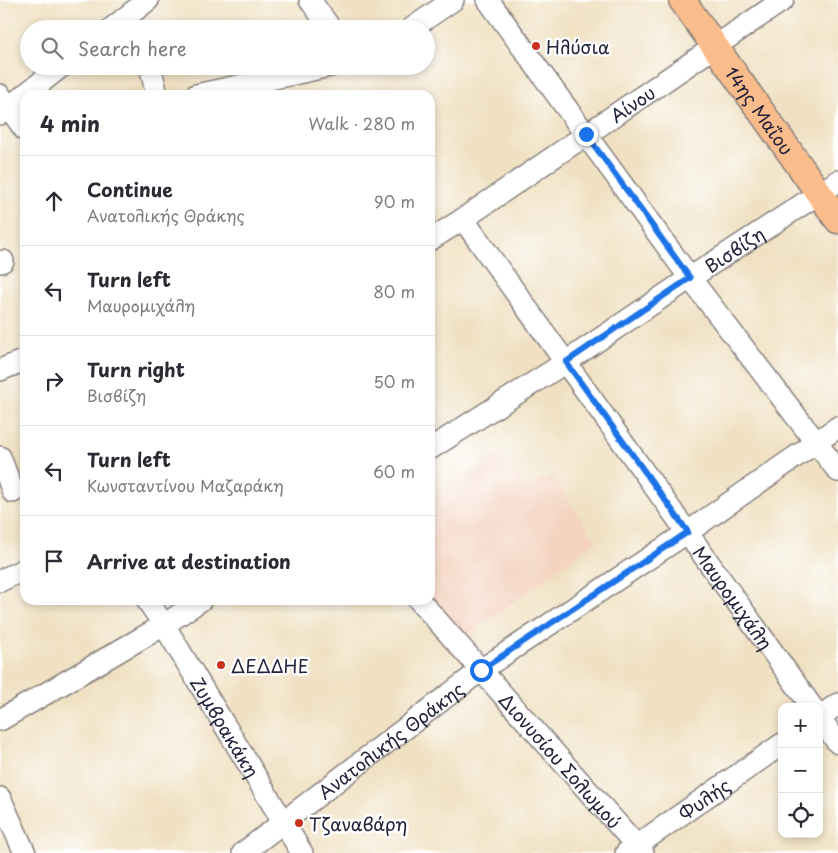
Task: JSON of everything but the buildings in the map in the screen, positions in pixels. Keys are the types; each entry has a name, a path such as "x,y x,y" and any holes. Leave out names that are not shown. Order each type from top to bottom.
{"main road":[{"name":"14ης Μαΐου","path":"682,0 714,47 828,187 838,220"}],"street":[{"path":"310,0 324,20"},
{"path":"424,20 452,0"},
{"path":"488,0 690,278 838,471"},
{"name":"Αίνου","path":"435,237 464,219 783,0"},
{"path":"128,20 142,13"},
{"path":"26,90 48,75"},
{"path":"152,75 156,90"},
{"path":"219,90 288,75"},
{"path":"20,94 3,105 20,123"},
{"name":"Βισβίζη","path":"435,446 566,362 828,187"},
{"name":"Μαυρομιχάλη","path":"464,219 809,703"},
{"path":"0,370 20,362"},
{"name":"Ανατολικής Θράκης","path":"243,853 481,670 688,532 838,427"},
{"path":"0,457 13,492"},
{"path":"0,580 20,571"},
{"name":"Ζυμβρακάκη","path":"150,605 302,853"},
{"path":"0,720 164,625 194,605"},
{"name":"Διονυσίου Σολωμού","path":"423,605 635,851"},
{"path":"823,714 838,704"},
{"path":"823,722 838,743"},
{"name":"Φυλής","path":"635,851 778,747"},
{"path":"0,798 25,853"}],"shaded area":[{"path":"501,452 526,488 551,475 596,541 452,647 413,605 435,605 435,495"}],"place":[{"name":"Ηλύσια","path":"536,46"},
{"name":"ΔΕΔΔΗΕ","path":"221,665"},
{"name":"Τζαναβάρη","path":"299,823"}],"route":[{"path":"481,670 688,532 566,362 690,278 586,134"}]}
